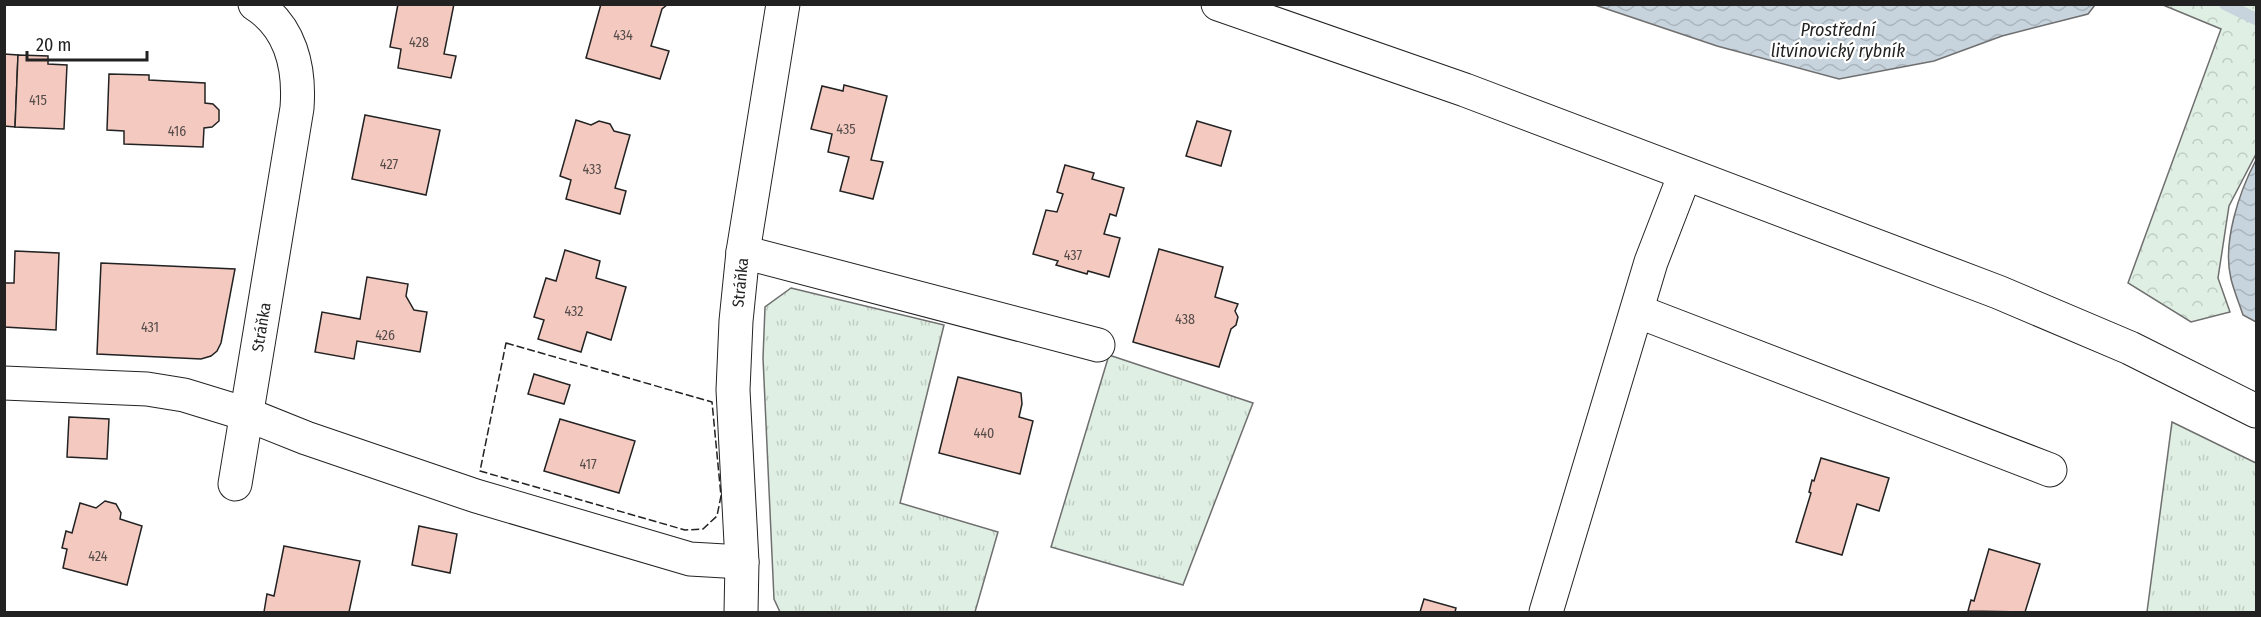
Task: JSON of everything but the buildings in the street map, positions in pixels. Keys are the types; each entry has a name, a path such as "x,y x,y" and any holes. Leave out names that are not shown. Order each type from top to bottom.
{"street":[{"name":"Stráňka","path":"235,484 297,108 299,81 295,61 288,44 277,26 255,4"},
{"name":"Stráňka","path":"741,612 742,562 734,390 736,321 743,252 783,4"},
{"path":"1218,4 1464,90 1998,292 2130,348 2256,411"},
{"path":"1546,612 1651,262 1685,174"},
{"path":"743,252 1098,345"},
{"path":"1637,311 2050,470"},
{"path":"4,383 147,389 184,395 246,414 306,438 476,496 690,559 742,562"}],"green space":[{"path":"2163,5 2256,5 2256,154 2229,206 2218,278 2230,312 2191,322 2128,283 2221,29"},
{"path":"791,288 944,325 900,503 998,532 975,612 780,612 774,599 763,358 765,307"},
{"path":"1109,355 1253,403 1183,585 1051,547"},
{"path":"2172,422 2256,463 2256,612 2147,612"}],"water":[{"name":"Prostřední litvínovický rybník","path":"1595,5 2095,5 2088,14 2002,36 1934,61 1839,79 1717,46"},
{"path":"2256,160 2256,322 2243,315 2231,279 2229,250 2230,234 2238,202"}],"waterway":[{"path":"2225,4 2256,19"}],"fence":[{"path":"506,343 712,402 721,496 717,516 703,529 685,530 480,471 506,343"}]}
